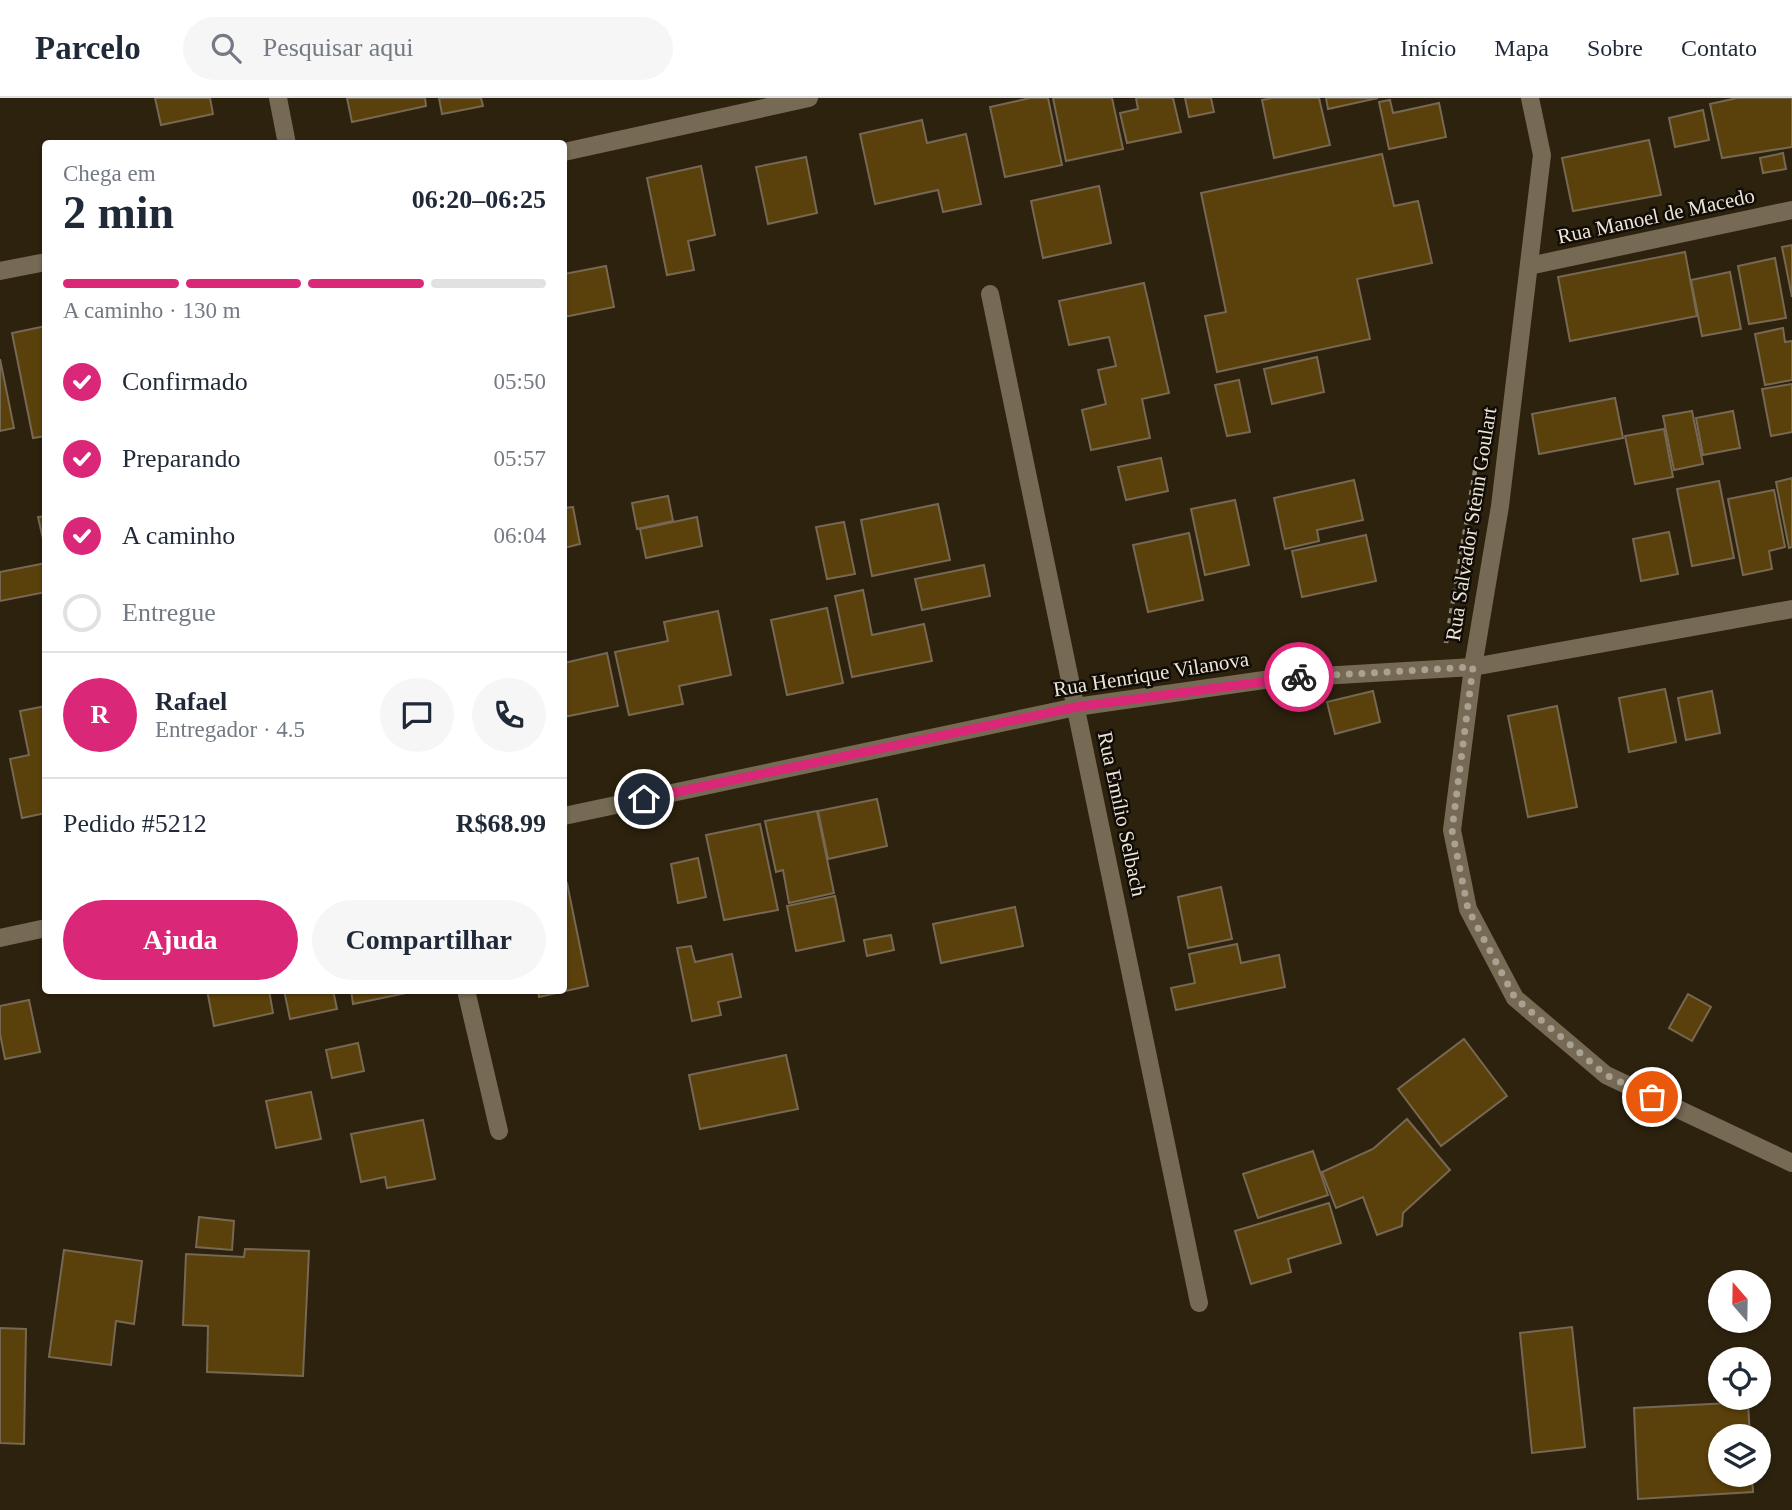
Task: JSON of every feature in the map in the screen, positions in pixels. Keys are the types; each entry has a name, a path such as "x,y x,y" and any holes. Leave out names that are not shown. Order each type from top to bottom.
{"street":[{"path":"278,98 286,140"},
{"path":"567,151 809,98"},
{"name":"Rua Salvador Stenn Goulart","path":"1530,98 1542,155 1500,506 1473,667 1452,830 1468,909 1515,998 1606,1075 1792,1163"},
{"name":"Rua Manoel de Macedo","path":"1529,266 1792,210"},
{"path":"0,271 42,263"},
{"name":"Rua Emílio Selbach","path":"990,294 1199,1303"},
{"name":"Rua Henrique Vilanova","path":"567,815 1076,707 1271,679 1473,667 1792,609"},
{"path":"0,938 42,929"},
{"path":"467,994 499,1131"}],"path":[{"path":"1441,671 1478,455"}],"building":[{"path":"155,98 210,98 213,114 161,125"},
{"path":"347,98 425,98 426,106 352,122"},
{"path":"439,98 481,98 483,106 442,114"},
{"path":"1030,98 1048,98 1062,165 1005,177 990,107"},
{"path":"1053,98 1112,98 1123,149 1066,161"},
{"path":"1136,98 1173,98 1181,132 1127,143 1120,113 1138,109"},
{"path":"1185,98 1211,98 1214,112 1189,117"},
{"path":"1319,98 1330,145 1274,158 1262,100"},
{"path":"1326,98 1378,98 1328,109"},
{"path":"1737,98 1792,98 1792,147 1722,158 1710,104"},
{"path":"1390,100 1393,113 1439,103 1446,137 1389,149 1379,102"},
{"path":"1703,110 1709,140 1675,147 1669,118"},
{"path":"922,120 927,143 966,134 981,204 943,212 938,190 875,204 860,134"},
{"path":"1649,140 1661,195 1573,211 1562,158"},
{"path":"1783,153 1786,169 1763,173 1760,158"},
{"path":"1382,154 1394,206 1418,201 1432,263 1357,279 1370,339 1217,372 1205,316 1226,312 1201,193"},
{"path":"806,157 817,213 768,224 756,167"},
{"path":"701,166 715,235 688,241 694,270 667,275 647,178"},
{"path":"1099,186 1111,243 1043,258 1031,201"},
{"path":"1792,245 1792,297 1782,247"},
{"path":"1685,252 1697,316 1570,341 1558,277"},
{"path":"1775,258 1786,318 1749,324 1738,266"},
{"path":"606,266 614,307 567,316 567,273"},
{"path":"1730,272 1741,329 1702,336 1691,280"},
{"path":"1144,283 1169,393 1142,399 1150,438 1091,450 1082,410 1106,404 1098,370 1116,366 1109,337 1069,345 1059,301"},
{"path":"42,327 42,437 33,438 12,333"},
{"path":"1783,328 1785,342 1792,341 1792,380 1765,385 1755,334"},
{"path":"1317,357 1324,392 1272,404 1264,369"},
{"path":"0,359 14,428 0,431"},
{"path":"1239,380 1250,432 1227,436 1215,385"},
{"path":"1792,384 1792,432 1771,436 1762,389"},
{"path":"1615,398 1623,438 1539,454 1532,414"},
{"path":"1692,411 1703,464 1674,470 1663,416"},
{"path":"1733,411 1740,448 1703,455 1696,418"},
{"path":"1664,429 1673,477 1635,484 1625,436"},
{"path":"1161,458 1168,491 1126,500 1118,467"},
{"path":"1792,478 1792,547 1789,548 1776,482"},
{"path":"1354,480 1363,520 1317,530 1319,541 1285,549 1274,498"},
{"path":"1719,481 1734,558 1692,566 1677,489"},
{"path":"1774,490 1785,547 1769,551 1772,569 1743,575 1728,499"},
{"path":"668,496 673,521 637,529 632,503"},
{"path":"1235,500 1249,565 1205,575 1191,509"},
{"path":"938,504 950,560 872,576 861,520"},
{"path":"573,507 580,544 567,547 567,508"},
{"path":"42,516 42,534 38,517"},
{"path":"697,517 702,546 646,558 640,529"},
{"path":"844,522 855,574 827,579 816,527"},
{"path":"1669,532 1678,574 1641,581 1633,539"},
{"path":"1189,533 1203,600 1148,612 1133,545"},
{"path":"1366,535 1376,581 1302,597 1292,551"},
{"path":"42,564 42,593 0,601 0,572"},
{"path":"984,565 990,596 922,610 915,579"},
{"path":"863,590 872,635 924,624 932,661 852,677 835,596"},
{"path":"827,608 843,683 787,695 771,620"},
{"path":"718,611 731,675 679,686 683,704 629,715 615,652 668,641 664,622"},
{"path":"607,653 618,706 567,716 567,662"},
{"path":"1665,689 1676,742 1629,752 1619,698"},
{"path":"1373,691 1380,722 1335,734 1327,702"},
{"path":"1712,691 1720,733 1686,740 1678,698"},
{"path":"1557,706 1577,807 1528,817 1508,716"},
{"path":"42,707 42,814 22,818 10,759 29,755 20,711"},
{"path":"877,799 887,846 828,859 818,811"},
{"path":"817,811 834,893 789,903 783,870 776,872 765,821"},
{"path":"760,824 778,910 724,920 706,835"},
{"path":"698,858 706,897 678,903 671,864"},
{"path":"567,883 588,986 567,991"},
{"path":"1221,887 1232,939 1188,948 1178,897"},
{"path":"835,896 844,941 796,951 787,906"},
{"path":"1015,907 1023,946 941,963 933,924"},
{"path":"891,935 894,950 867,956 864,940"},
{"path":"1237,944 1241,963 1279,955 1285,987 1176,1010 1171,988 1195,983 1189,954"},
{"path":"691,946 695,962 732,954 741,997 718,1002 721,1015 692,1021 677,948"},
{"path":"208,994 270,994 273,1013 214,1026"},
{"path":"285,994 334,994 337,1009 290,1019"},
{"path":"352,994 401,994 353,1004"},
{"path":"1688,994 1711,1007 1692,1041 1669,1028"},
{"path":"29,1000 40,1052 5,1059 0,1034 0,1006"},
{"path":"1464,1039 1507,1096 1441,1146 1398,1089"},
{"path":"358,1043 364,1071 332,1078 326,1050"},
{"path":"786,1055 798,1109 700,1129 689,1075"},
{"path":"311,1092 321,1139 276,1148 266,1101"},
{"path":"1407,1119 1450,1170 1403,1213 1402,1226 1377,1235 1363,1197 1336,1208 1322,1172 1373,1149"},
{"path":"423,1120 435,1179 387,1188 385,1177 361,1182 351,1134"},
{"path":"1313,1151 1328,1195 1258,1218 1243,1174"},
{"path":"1329,1203 1341,1243 1288,1259 1291,1272 1251,1284 1235,1231"},
{"path":"199,1217 234,1221 232,1250 196,1247"},
{"path":"245,1249 309,1251 303,1376 207,1372 208,1326 183,1325 186,1254 244,1257"},
{"path":"64,1250 142,1261 134,1324 116,1321 111,1365 49,1357"},
{"path":"1572,1327 1585,1447 1532,1453 1520,1333"},
{"path":"0,1328 26,1329 24,1444 0,1443"},
{"path":"1708,1404 1708,1410 1748,1410 1749,1424 1708,1424 1708,1487 1753,1487 1753,1492 1638,1499 1634,1408"}],"way so far":[{"path":"1299,677 1441,671 1473,667 1452,830 1468,909 1515,998 1606,1075 1652,1097"}],"route":[{"path":"644,799 1076,707 1299,677"}]}
